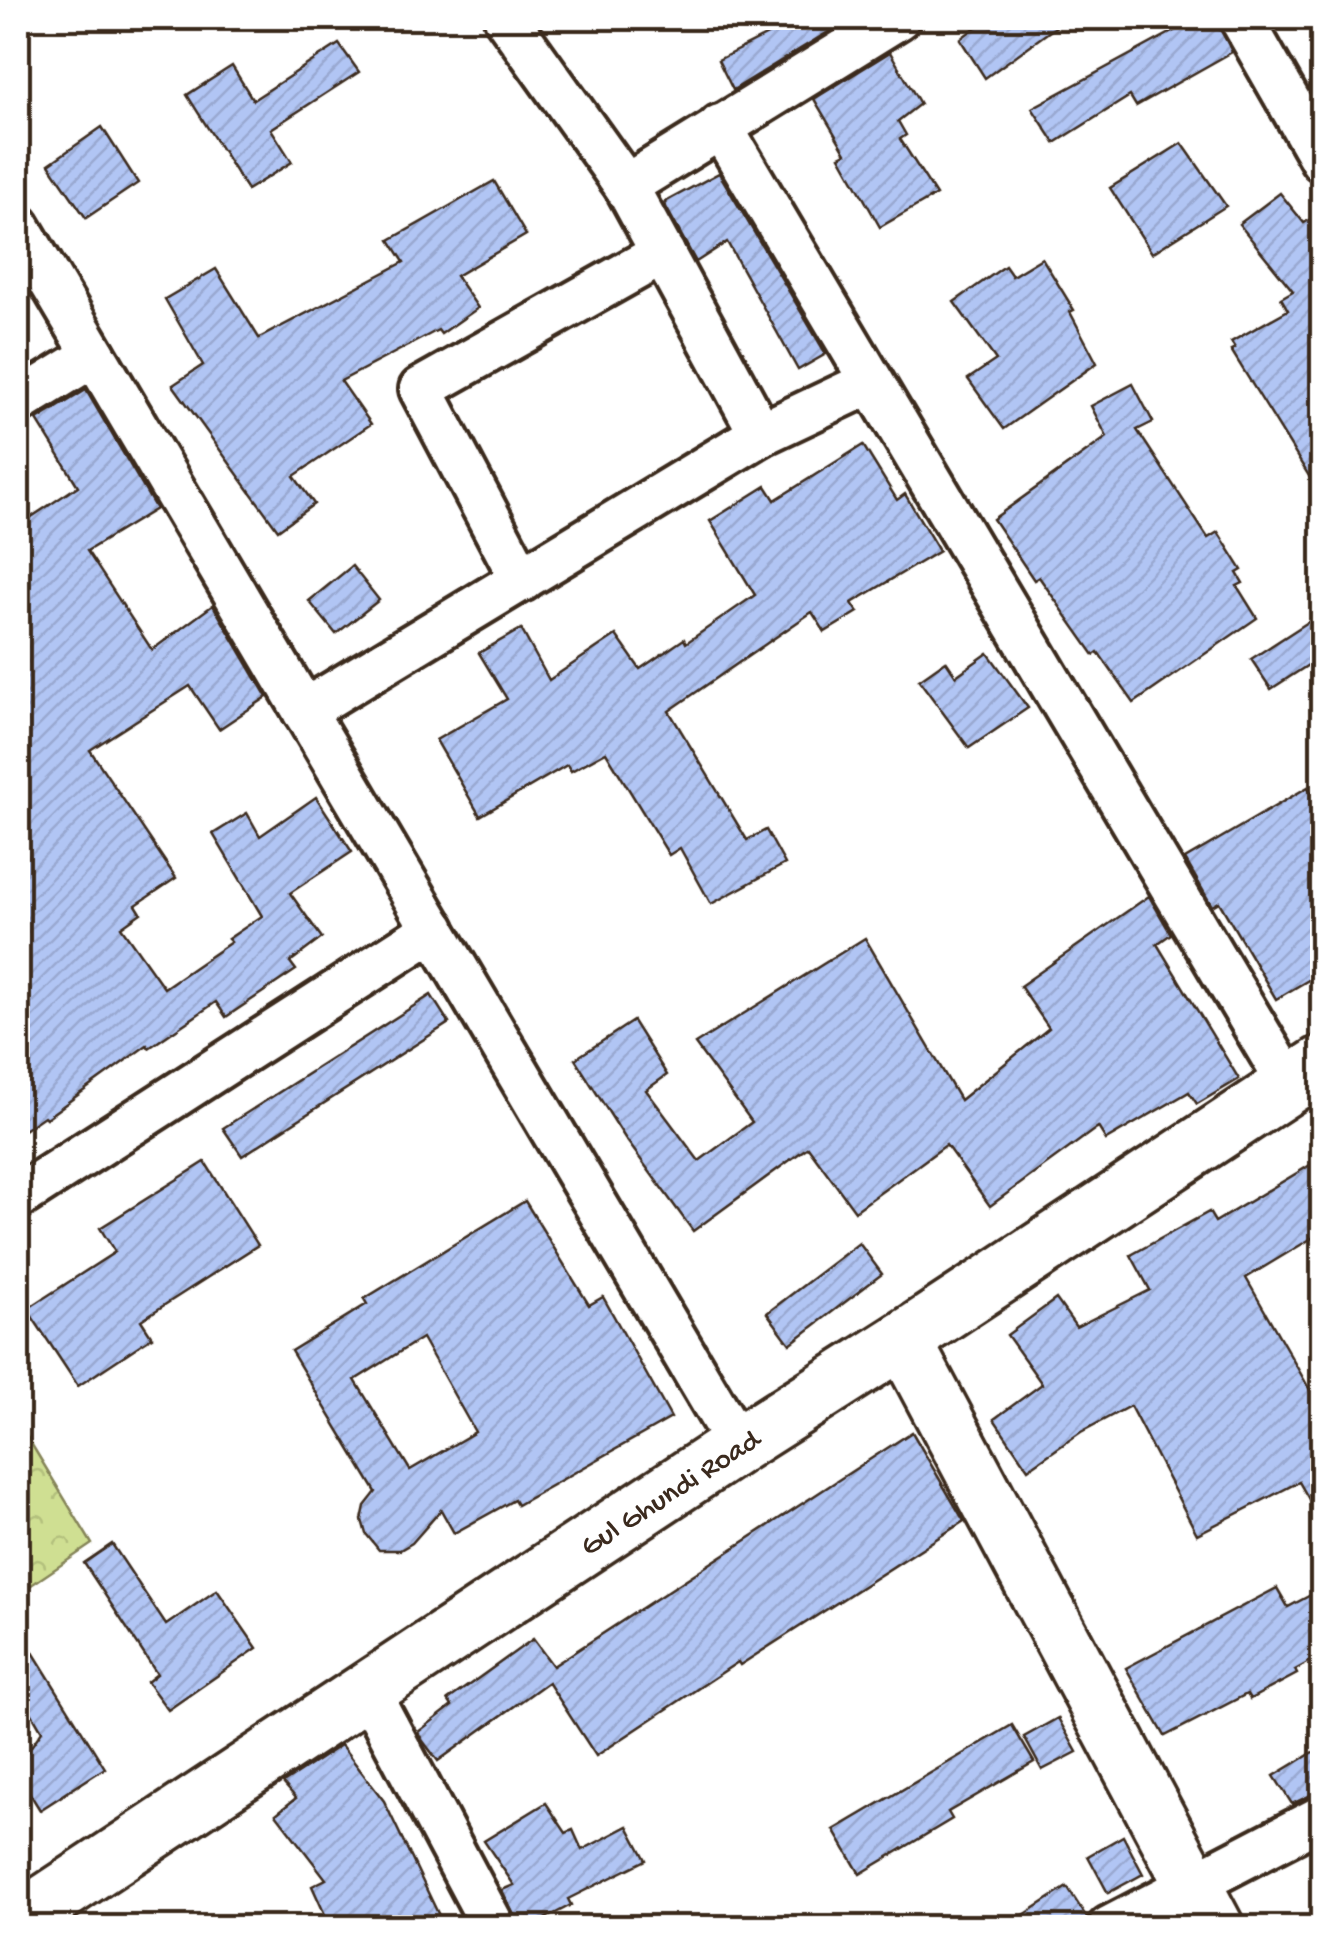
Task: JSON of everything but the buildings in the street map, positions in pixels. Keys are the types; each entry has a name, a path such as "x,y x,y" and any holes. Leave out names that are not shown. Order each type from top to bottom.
{"main road":[{"name":"Gul Ghundi Road","path":"18,1921 1306,1074"},
{"path":"903,1340 1204,1906"}],"street":[{"path":"506,18 626,186 761,434"},
{"path":"626,186 898,18"},
{"path":"1241,18 1322,160"},
{"path":"720,126 871,382 1306,1074"},
{"path":"18,226 738,1445"},
{"path":"522,580 421,389 663,254"},
{"path":"18,402 94,355"},
{"path":"304,710 761,434 871,382"},
{"path":"18,1197 434,929"},
{"path":"367,1690 494,1928"},
{"path":"1109,1928 1204,1906 1322,1817"}],"green space":[{"path":"18,1422 92,1544 18,1594"}]}
